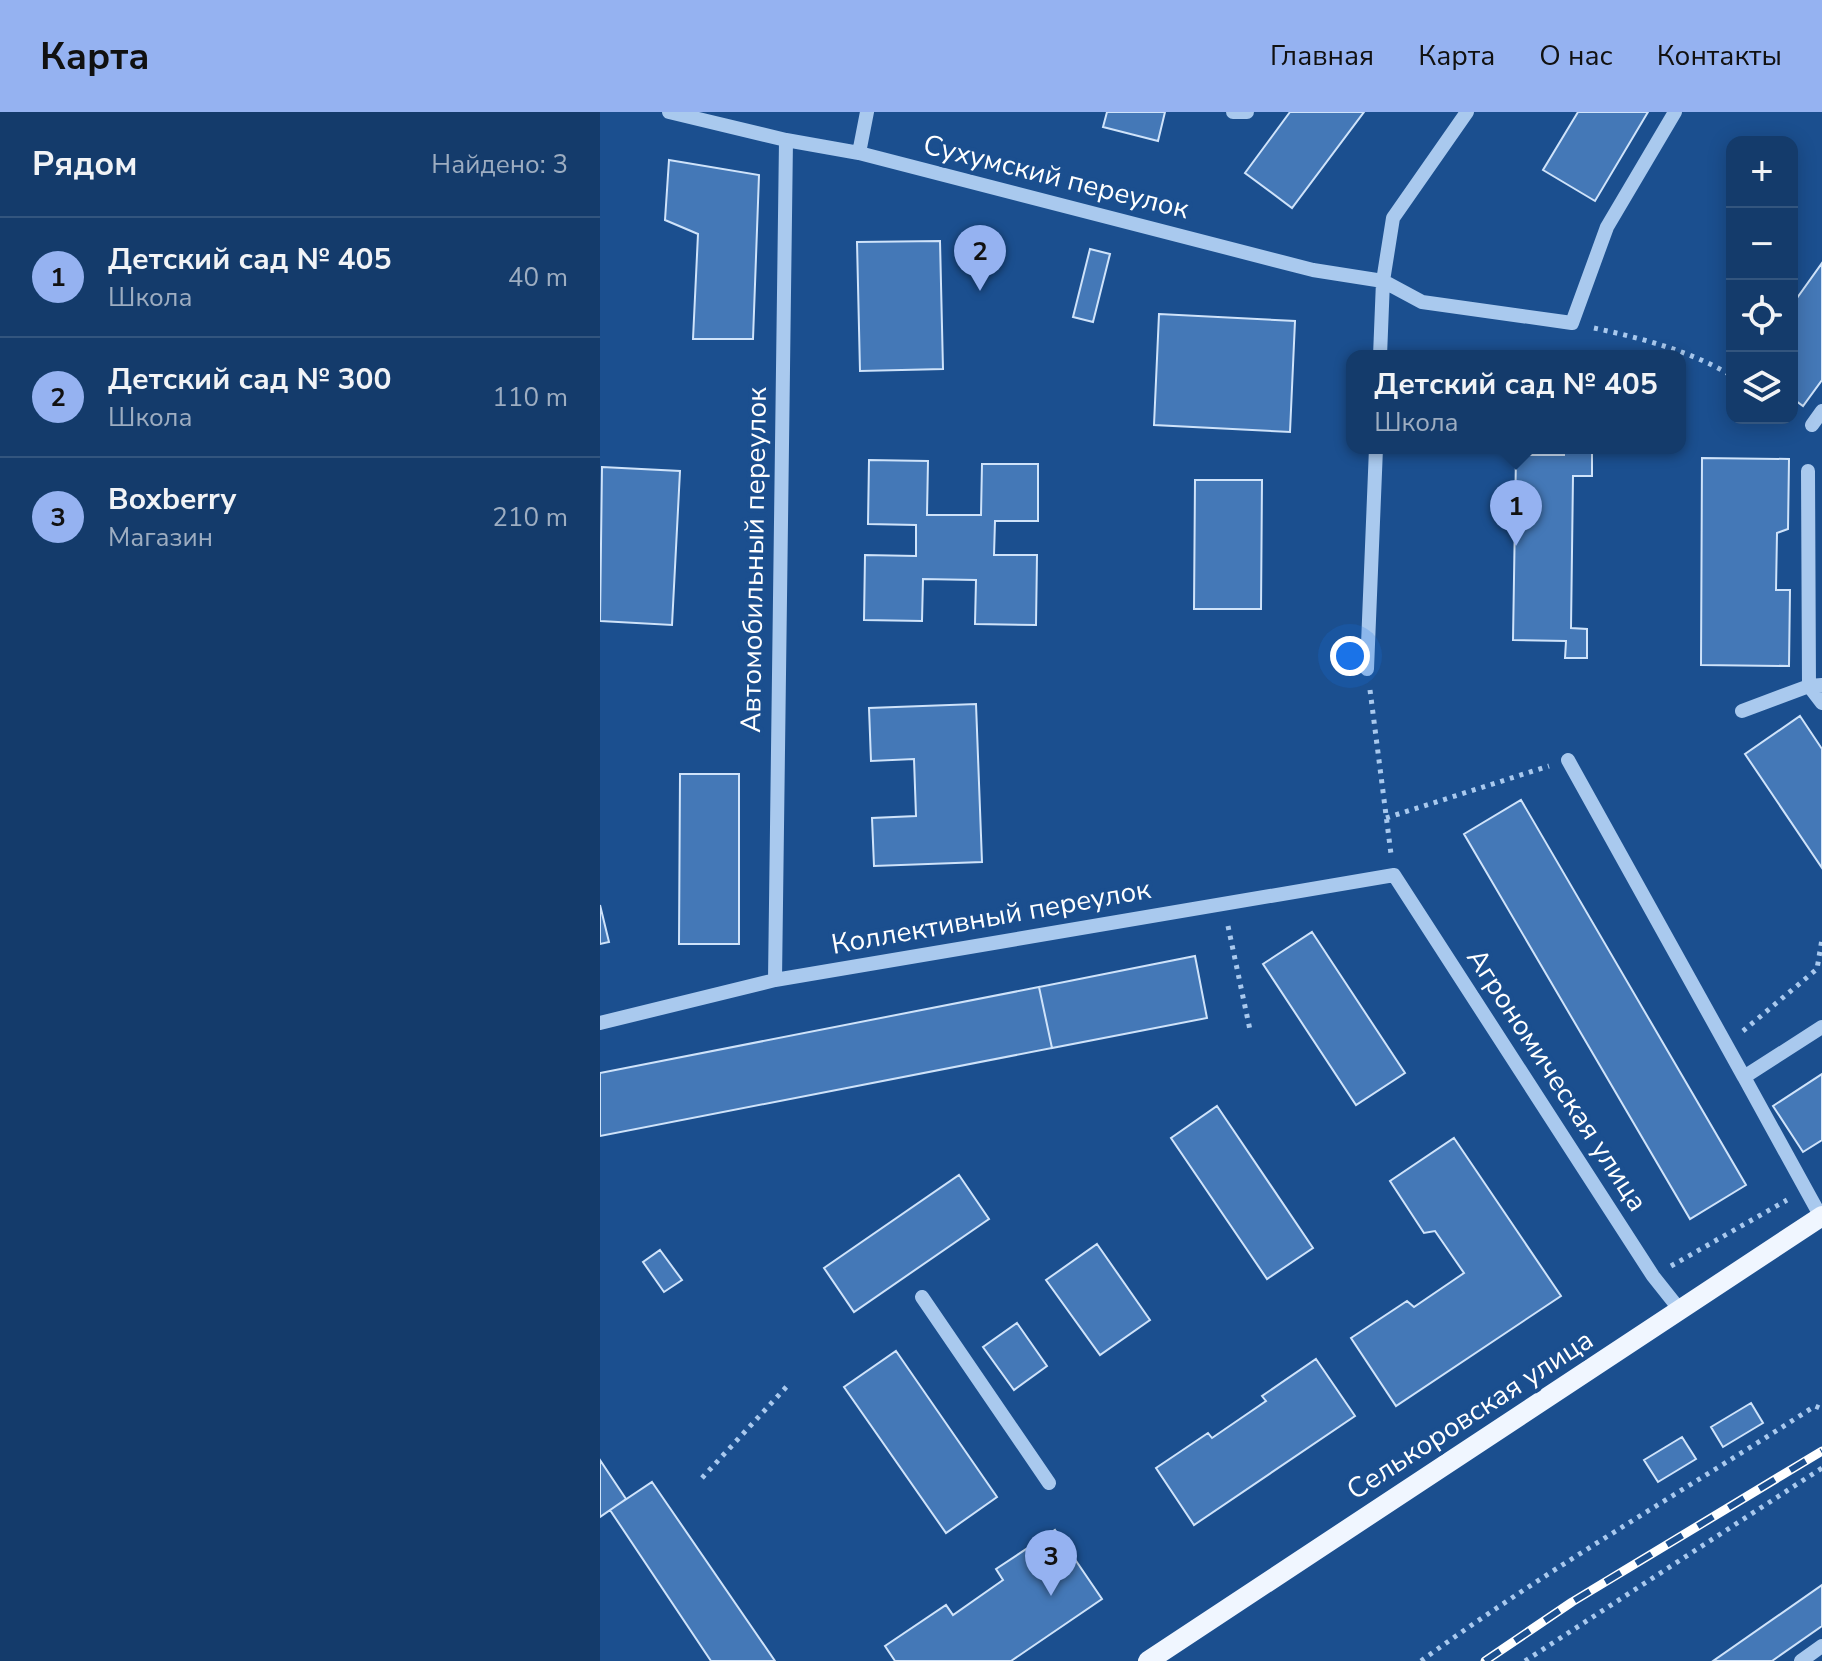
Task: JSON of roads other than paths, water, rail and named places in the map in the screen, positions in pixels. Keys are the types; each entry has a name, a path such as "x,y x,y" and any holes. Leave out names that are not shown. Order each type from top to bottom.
{"main road":[{"name":"Селькоровская улица","path":"1148,1661 1822,1217"}],"street":[{"name":"Сухумский переулок","path":"669,112 786,140 859,153 1313,270 1383,281 1422,302 1572,323 1607,227 1675,112"},
{"path":"859,153 867,112"},
{"path":"1233,112 1247,112"},
{"path":"1380,350 1383,281 1393,218 1467,112"},
{"name":"Автомобильный переулок","path":"775,980 786,140"},
{"path":"1812,425 1822,411"},
{"path":"1367,669 1376,454"},
{"path":"1808,471 1815,686 1822,703"},
{"path":"1742,711 1815,686"},
{"path":"1568,760 1822,1217"},
{"name":"Коллективный переулок","path":"600,1023 775,980 1394,875"},
{"name":"Агрономическая улица","path":"1394,875 1653,1276 1680,1310"},
{"path":"1744,1077 1822,1027"},
{"path":"922,1297 1049,1483"},
{"path":"1801,1661 1822,1646"}],"railway":[{"path":"1485,1661 1572,1602 1822,1451"}],"place":[{"name":"Детский сад № 300","path":"980,291"},
{"name":"Детский сад № 405","path":"1516,546"},
{"name":"Boxberry","path":"1051,1596"}]}
